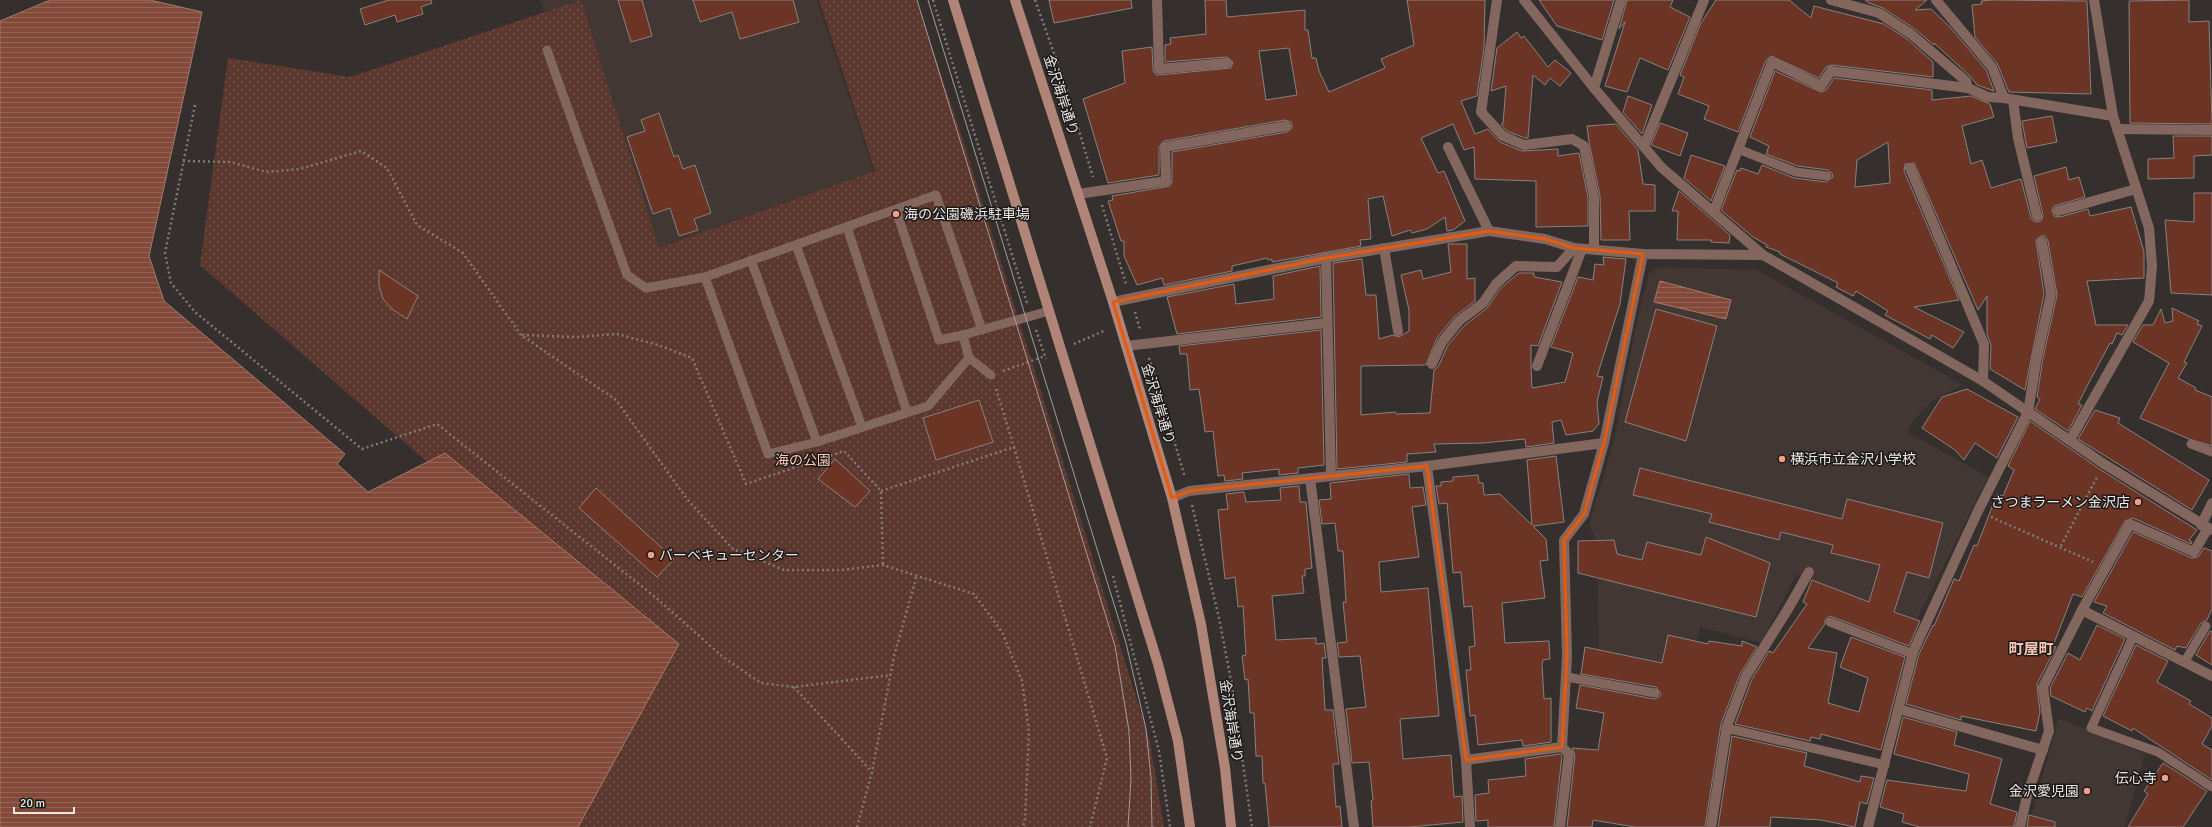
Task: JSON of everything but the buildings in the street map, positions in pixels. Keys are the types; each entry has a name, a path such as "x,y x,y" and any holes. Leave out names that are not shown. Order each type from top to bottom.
{"street":[{"path":"954,0 1158,664 1178,742 1190,827"},
{"name":"金沢海岸通り","path":"1015,0 1113,302 1172,498 1201,624 1224,768 1231,827"},
{"path":"1157,0 1158,69 1227,63"},
{"path":"1497,0 1482,112 1502,136 1524,145 1572,139 1584,146 1594,197 1594,249"},
{"path":"1524,0 1594,88 1661,166 1763,255 1983,381 2104,464 2207,528"},
{"path":"1594,88 1621,0"},
{"path":"1644,146 1704,0"},
{"path":"1831,0 1879,13 1912,34 1966,81 1968,88"},
{"path":"1936,0 1992,67 2008,99 2037,216"},
{"path":"2070,440 2149,301 2152,266 2149,228 2113,116 2094,0"},
{"path":"1714,211 1772,62 1821,86 1831,71 1968,88 1988,97 2113,116"},
{"path":"1078,194 1166,181 1165,147 1286,126"},
{"path":"2117,129 2212,130"},
{"path":"1448,147 1489,230"},
{"path":"1910,168 1984,344 1983,381"},
{"path":"2058,211 2136,189"},
{"path":"1113,302 1326,258 1489,230 1545,240 1578,249 1594,249 1643,254 1763,255"},
{"path":"1868,827 1912,654 1978,511 2028,412 2037,357 2051,294 2042,242"},
{"path":"1384,248 1398,331"},
{"path":"1432,364 1442,342 1459,320 1483,303 1496,284 1516,266 1557,267 1578,249"},
{"path":"1537,366 1578,249"},
{"path":"1560,827 1569,754 1562,747 1567,677 1564,540 1584,514 1604,443 1643,254"},
{"path":"1326,258 1331,476"},
{"path":"1126,346 1327,323"},
{"path":"1172,498 1189,491 1427,466 1604,443"},
{"path":"1427,466 1466,760 1470,827"},
{"path":"1310,478 1354,827"},
{"path":"2020,827 2027,796 2049,731 2043,687 2082,610 2130,524 2194,552 2207,528 2212,503"},
{"path":"1712,827 1726,728 1746,676 1788,609 1809,572"},
{"path":"2082,610 2212,676"},
{"path":"1899,709 2043,750"},
{"path":"1466,760 1562,747"}],"lane":[{"path":"547,50 627,275 646,288 705,277 936,195 982,330"},
{"path":"1738,149 1796,172 1827,176"},
{"path":"896,210 939,340 1049,312"},
{"path":"847,227 907,412"},
{"path":"796,245 862,427"},
{"path":"751,260 817,442"},
{"path":"705,277 768,454 817,442 928,406 969,358"},
{"path":"963,334 969,358 991,375"},
{"path":"2191,444 2212,452"},
{"path":"1830,622 1912,654"},
{"path":"2185,661 2206,626"},
{"path":"2133,637 2091,728 2158,752 2212,787"},
{"path":"1567,677 1655,693"},
{"path":"1726,728 1885,765"}],"path":[{"path":"933,0 1029,310"},
{"path":"195,105 165,253 171,283 195,312 362,449 437,424 654,596 723,657 761,683 794,686 891,675"},
{"path":"183,162 231,162 266,172 300,169 360,151 387,168 418,225 463,253 521,335 616,400 687,499 733,549 784,570 842,570 883,565 974,594 1002,632 1022,681 1029,731 1025,819 1023,827"},
{"path":"1034,325 1047,362"},
{"path":"521,335 576,337 617,334 658,345 692,358 746,484 844,451 881,491 883,565"},
{"path":"991,375 1107,758 1090,827"},
{"path":"881,491 1014,447"},
{"path":"2061,546 2104,464"},
{"path":"1978,511 2061,546 2105,568"},
{"path":"1111,569 1134,650 1159,751 1170,827"},
{"path":"857,827 872,772 891,675 917,575"},
{"path":"794,686 872,772"}],"highlighted area":[{"path":"1489,231 1545,239 1574,248 1643,254 1604,443 1584,514 1564,540 1567,656 1562,747 1466,760 1427,466 1189,491 1172,498 1113,302 1326,258"}],"shaded area":[{"path":"50,0 150,0 202,12 149,256 164,301 345,454 337,464 368,492 445,453 679,644 578,827 0,827 0,21"},
{"path":"540,0 817,0 877,181 658,253 546,17"},
{"name":"横浜市立金沢小学校","path":"1660,267 1757,270 1963,385 1932,401 1913,421 1907,432 1988,477 1917,619 1796,574 1762,643 1700,627 1690,668 1599,649 1597,542 1589,525 1614,441 1636,326 1649,273"},
{"path":"1660,281 1731,300 1726,319 1654,302"},
{"name":"金沢愛児園","path":"2059,718 2145,754 2125,827 2028,827"}],"green space":[{"name":"海の公園","path":"581,0 659,248 875,171 819,0 916,0 963,140 1150,742 1164,827 546,827 648,654 200,265 228,58 350,77"}],"tram line":[{"path":"917,0 1115,646 1129,731 1131,779 1128,827"},
{"path":"928,0 1126,643 1146,729 1151,778 1152,827"}],"place":[{"name":"海の公園磯浜駐車場","path":"896,214"},
{"name":"横浜市立金沢小学校","path":"1782,459"},
{"name":"さつまラーメン金沢店","path":"2138,502"},
{"name":"バーベキューセンター","path":"651,555"},
{"name":"伝心寺","path":"2165,778"},
{"name":"金沢愛児園","path":"2087,791"}],"district":[{"name":"町屋町","path":"2031,649"}]}
